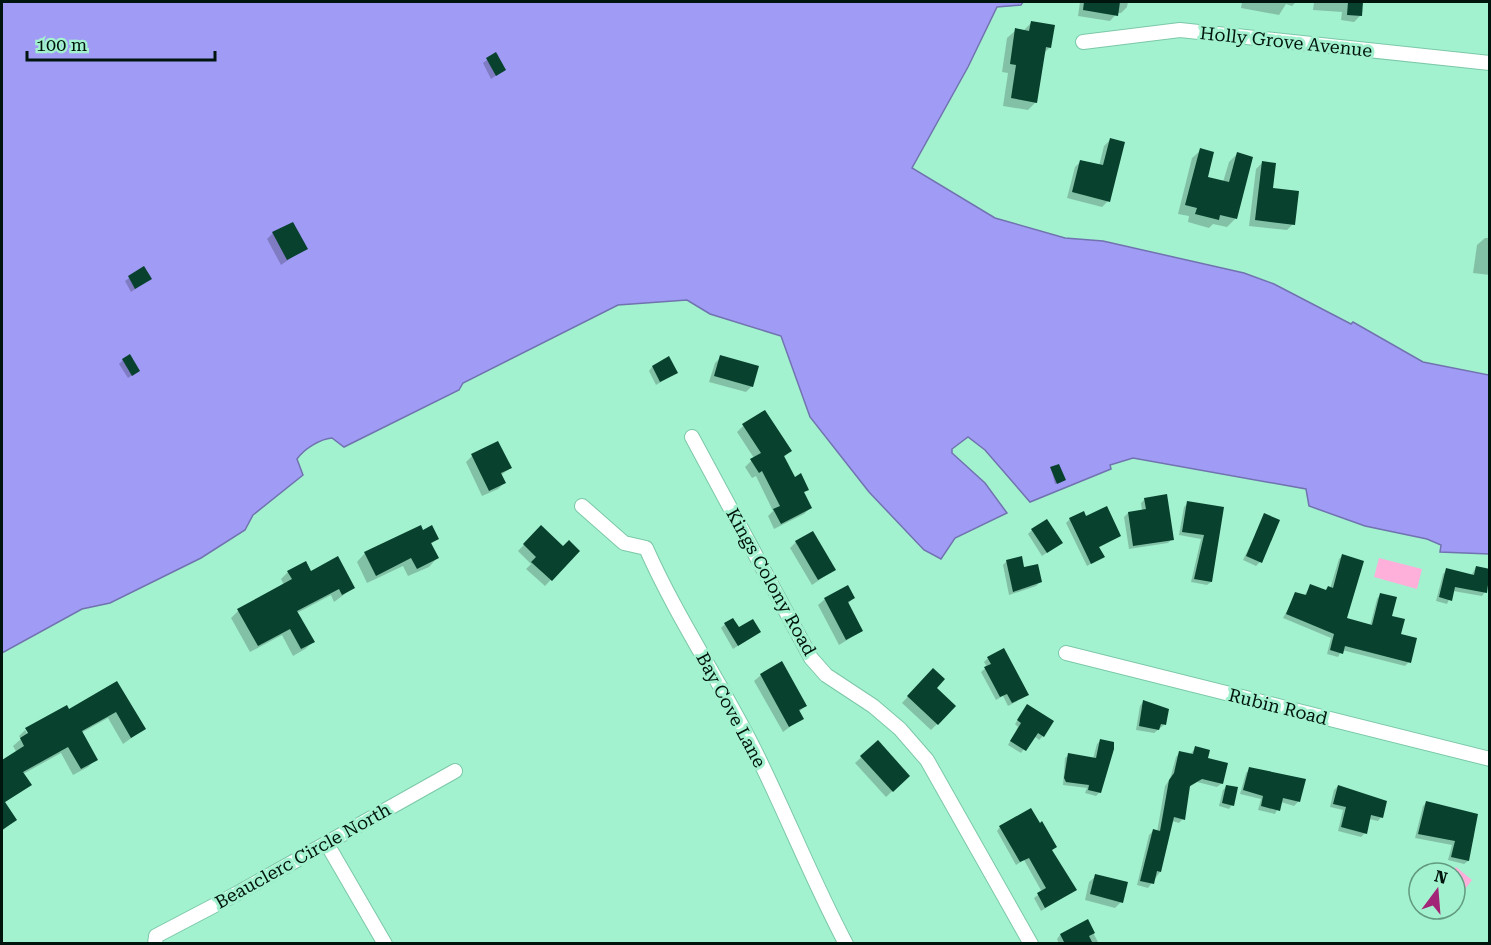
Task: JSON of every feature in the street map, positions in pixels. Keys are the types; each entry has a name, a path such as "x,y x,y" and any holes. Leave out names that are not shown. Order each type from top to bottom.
{"street":[{"name":"Holly Grove Avenue","path":"1083,42 1180,30 1490,63"},
{"name":"Kings Colony Road","path":"692,437 812,658 826,675 873,706 900,729 927,760 1030,944"},
{"name":"Bay Cove Lane","path":"582,506 624,543 646,548 661,582 754,749 821,896 846,944"},
{"name":"Rubin Road","path":"1066,653 1490,759"},
{"name":"Beauclerc Circle North","path":"154,944 156,936 327,844 455,771"},
{"path":"327,844 386,944"}],"shaded area":[{"path":"2,2 1023,2 1021,5 997,7 968,67 912,168 995,218 1065,238 1103,241 1244,273 1274,284 1351,324 1353,322 1423,362 1489,375 1489,554 1440,552 1441,545 1427,539 1365,526 1309,506 1306,489 1133,458 1110,465 1111,469 1030,502 985,450 968,437 952,449 952,453 985,483 1007,513 955,538 941,559 924,550 869,492 810,417 781,336 710,314 687,300 618,305 463,383 459,390 344,447 332,438 317,442 297,459 303,475 253,515 245,530 201,558 110,603 82,609 2,653"},
{"path":"1379,558 1422,569 1417,589 1374,577"},
{"path":"1467,876 1472,880 1467,886"}],"building":[{"path":"1084,2 1120,2 1118,16 1083,10"},
{"path":"1348,2 1363,2 1362,16 1347,15"},
{"path":"1031,21 1055,25 1051,48 1046,47 1037,103 1011,98 1016,65 1010,64 1015,28 1029,31"},
{"path":"496,52 506,70 496,76 486,58"},
{"path":"1110,138 1125,142 1110,202 1072,192 1080,160 1103,165"},
{"path":"1200,148 1214,152 1208,177 1229,182 1237,152 1253,157 1237,219 1220,215 1219,220 1195,214 1197,208 1185,205"},
{"path":"1262,161 1276,163 1273,188 1299,191 1295,225 1255,220"},
{"path":"293,222 308,249 287,260 272,232"},
{"path":"144,266 152,279 135,289 128,276"},
{"path":"130,354 140,371 132,376 122,359"},
{"path":"720,355 759,366 753,387 714,376"},
{"path":"669,356 678,373 660,382 652,366"},
{"path":"765,410 792,451 784,456 795,477 801,473 809,490 804,492 812,508 781,524 773,509 780,506 762,471 759,473 750,459 761,453 742,424"},
{"path":"498,441 512,468 501,473 506,483 489,491 471,454"},
{"path":"1059,464 1066,480 1057,484 1050,467"},
{"path":"1167,494 1174,540 1133,546 1128,512 1146,509 1144,498"},
{"path":"1187,501 1224,507 1212,582 1194,579 1204,535 1182,532"},
{"path":"1107,506 1121,536 1099,547 1105,557 1091,564 1069,518 1084,511 1086,516"},
{"path":"1264,513 1280,520 1262,563 1246,556"},
{"path":"1047,519 1063,543 1047,553 1031,529"},
{"path":"421,525 423,530 432,525 439,539 431,543 439,558 417,569 411,558 376,576 364,552"},
{"path":"541,525 563,546 569,540 580,551 552,581 531,562 536,557 523,544"},
{"path":"813,531 836,570 818,580 795,541"},
{"path":"1342,554 1364,561 1347,618 1372,625 1380,593 1397,597 1392,616 1405,619 1401,634 1417,638 1411,663 1345,646 1343,654 1330,650 1334,634 1286,614 1295,592 1306,595 1310,584 1326,590 1328,586 1333,588"},
{"path":"338,556 355,588 342,595 339,589 297,611 315,642 301,649 290,629 258,646 237,609 292,579 287,571 306,561 311,571"},
{"path":"1022,556 1024,567 1038,564 1042,582 1013,592 1006,560"},
{"path":"1476,566 1490,569 1487,593 1455,587 1452,601 1439,597 1446,568 1474,575"},
{"path":"848,585 855,598 848,602 863,631 846,640 824,598"},
{"path":"733,618 739,627 753,619 761,632 738,646 724,623"},
{"path":"1004,648 1029,695 1012,703 1007,694 1000,697 984,667 991,664 987,657"},
{"path":"782,661 807,706 799,710 804,719 789,727 760,674"},
{"path":"933,668 945,679 937,688 956,706 938,725 907,696"},
{"path":"117,681 146,729 131,738 116,712 82,731 98,760 81,769 68,747 23,772 32,785 5,802 17,820 2,830 2,760 24,746 20,738 28,733 25,728 67,705 69,709"},
{"path":"1143,700 1169,709 1166,725 1161,724 1159,730 1139,726"},
{"path":"1027,704 1054,721 1044,737 1038,733 1026,751 1010,741 1021,723 1017,720"},
{"path":"1100,739 1114,742 1101,793 1088,790 1089,785 1066,782 1064,778 1068,753 1096,758"},
{"path":"878,740 910,776 893,792 860,756"},
{"path":"1195,746 1210,750 1208,758 1228,763 1223,784 1202,779 1190,786 1185,820 1174,817 1161,872 1157,871 1154,884 1140,881 1153,829 1160,831 1169,780 1174,773 1179,751 1193,754"},
{"path":"1249,767 1306,779 1300,802 1283,798 1280,811 1261,806 1263,796 1243,790"},
{"path":"1226,785 1238,787 1234,806 1222,803"},
{"path":"1338,785 1387,801 1383,818 1371,815 1367,834 1341,827 1346,807 1333,804"},
{"path":"1426,801 1478,814 1469,861 1451,857 1455,841 1418,834"},
{"path":"1031,808 1040,823 1042,821 1057,847 1052,850 1077,890 1045,908 1037,893 1046,888 1029,858 1020,862 999,826"},
{"path":"1095,874 1128,882 1123,903 1090,894"},
{"path":"1088,919 1095,933 1089,936 1093,944 1065,944 1060,934"}]}
